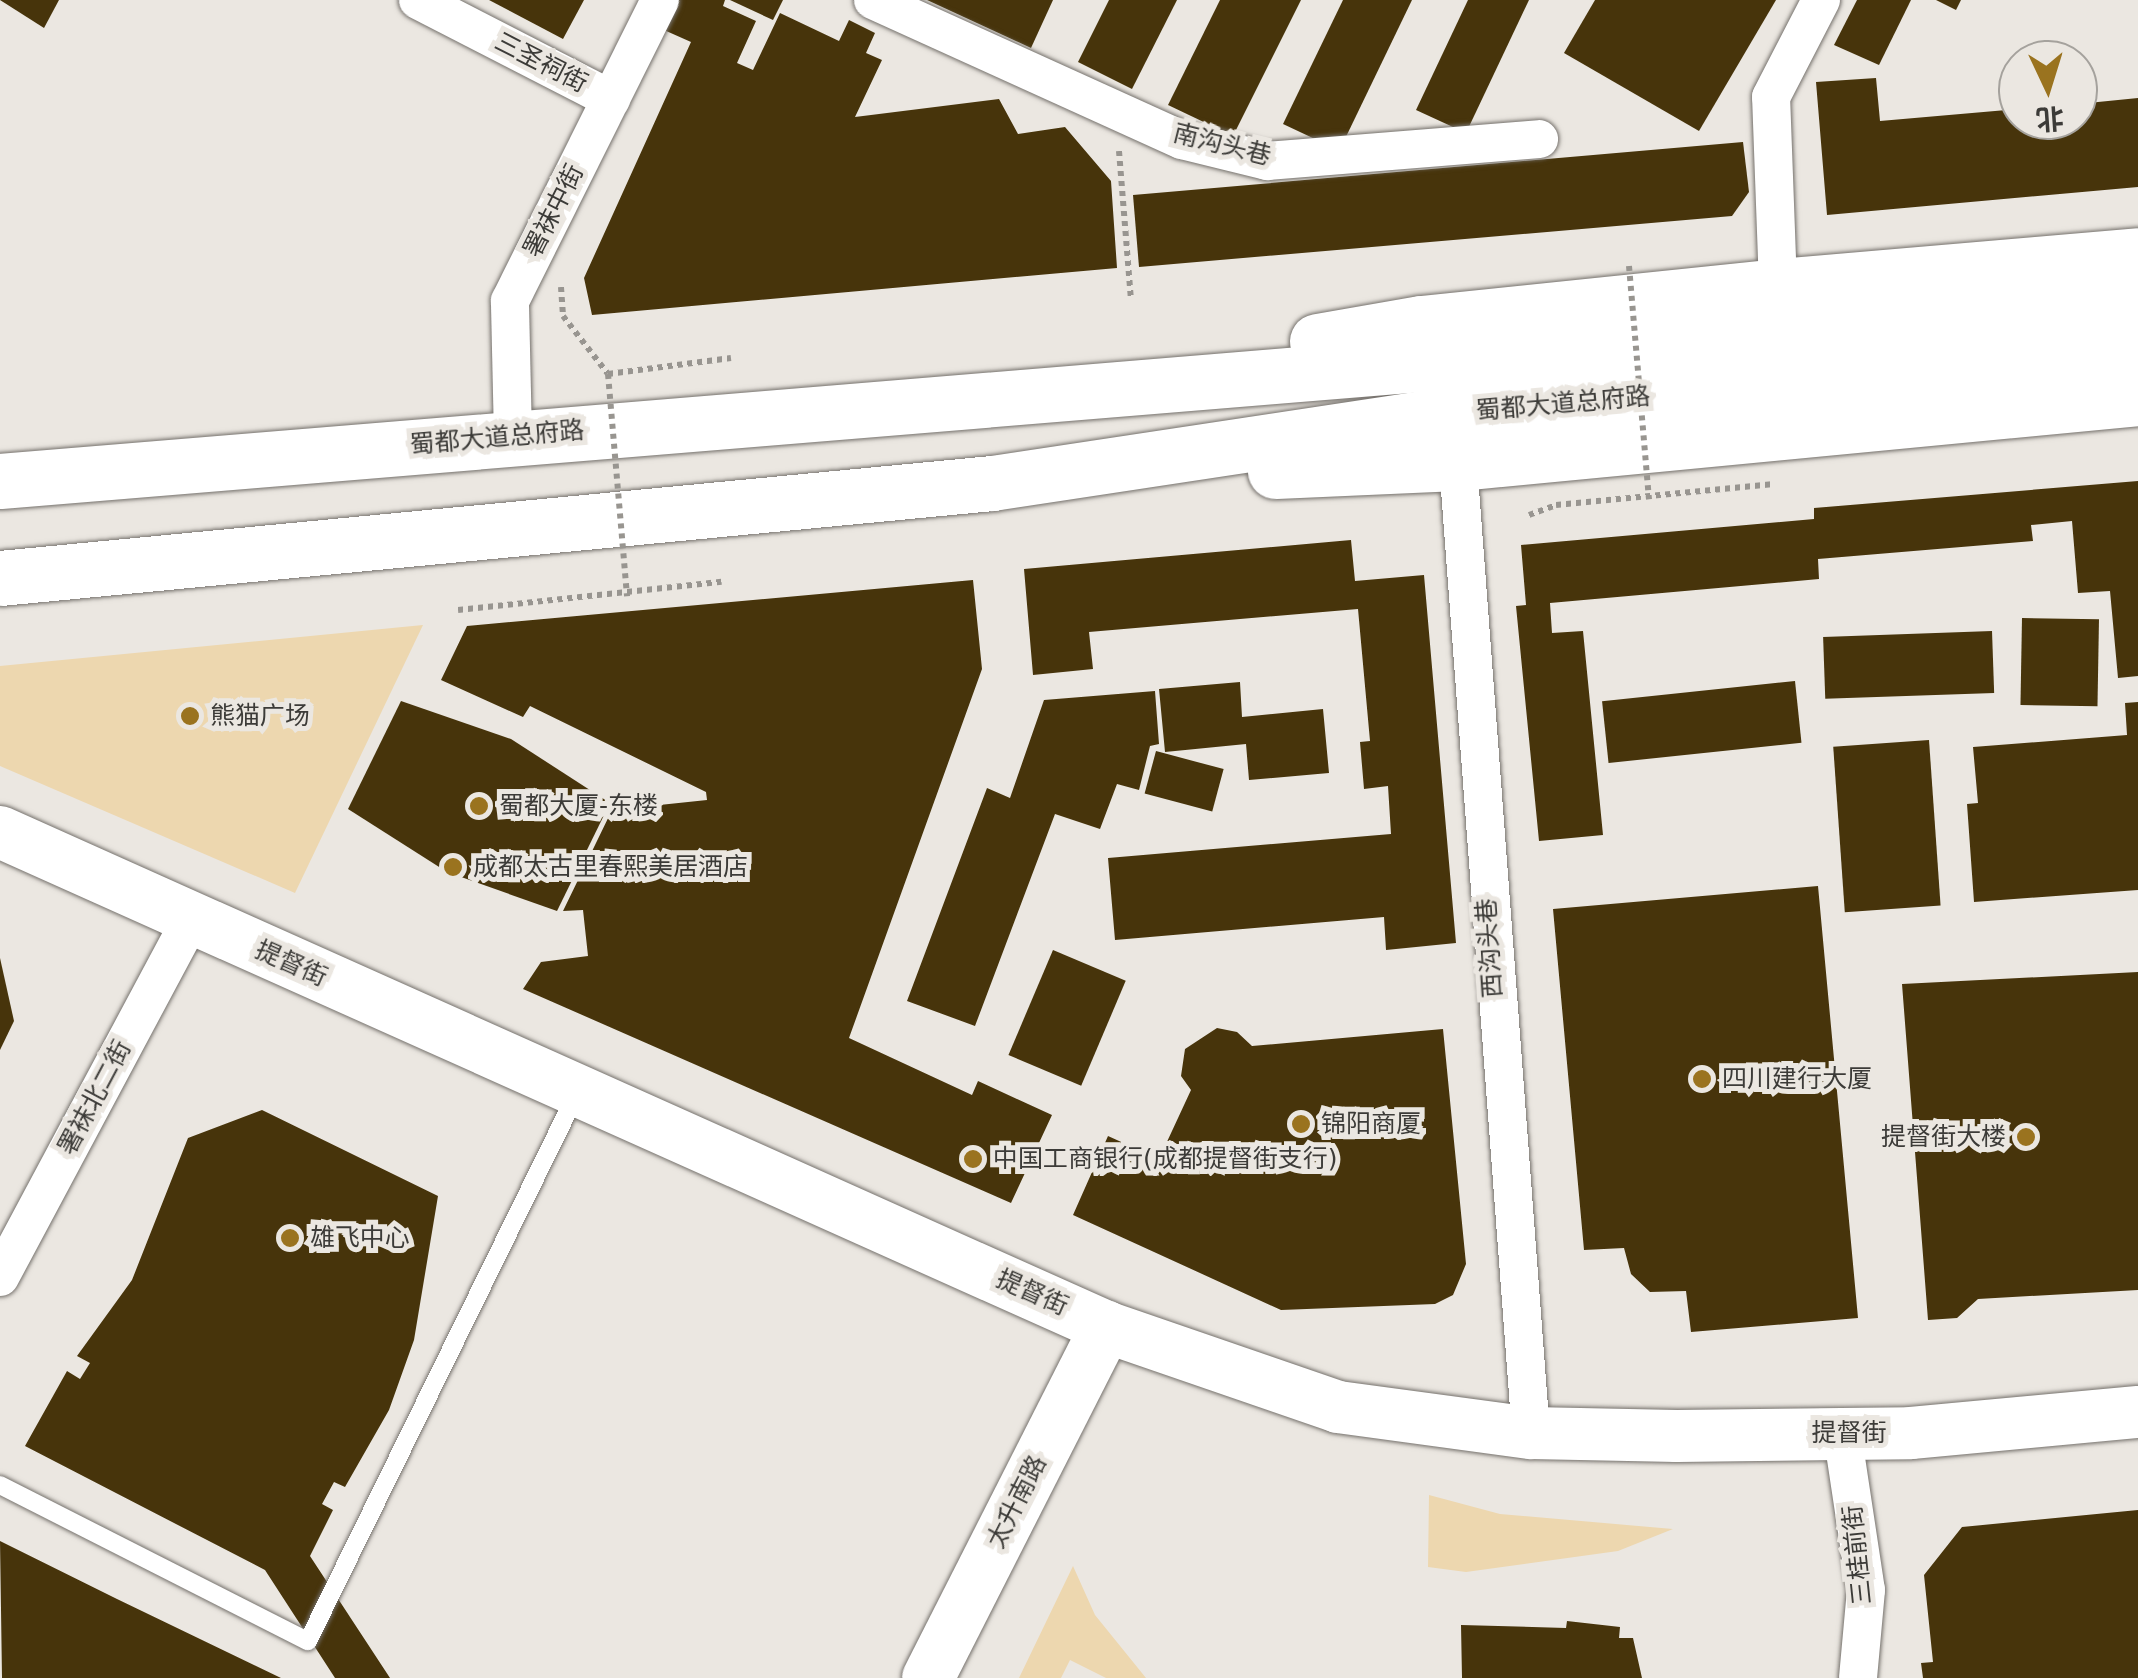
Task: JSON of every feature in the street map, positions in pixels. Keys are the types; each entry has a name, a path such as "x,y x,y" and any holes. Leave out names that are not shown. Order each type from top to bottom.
{"main road":[{"name":"蜀都大道总府路","path":"994,396 1420,323 1778,286 2138,255"},
{"name":"蜀都大道总府路","path":"0,481 994,396 2138,305"},
{"name":"蜀都大道总府路","path":"992,483 1426,417 2138,352"},
{"name":"蜀都大道总府路","path":"0,578 992,483 1458,463 2138,398"},
{"name":"提督街","path":"0,832 1106,1326 1338,1407 1532,1432 1911,1433 2138,1412"},
{"name":"太升南路","path":"928,1678 1106,1326"}],"street":[{"name":"三圣祠街","path":"418,0 611,99"},
{"name":"署袜中街","path":"512,437 510,301 660,0"},
{"name":"南沟头巷","path":"873,0 1182,140 1267,161 1539,139"},
{"path":"1778,286 1771,97 1820,0"},
{"name":"西沟头巷","path":"1458,463 1532,1432"},
{"name":"署袜北二街","path":"0,1277 191,920"},
{"name":"三桂前街","path":"1842,1432 1866,1590 1858,1678"}],"lane":[{"path":"0,1485 308,1641 578,1090"}],"path":[{"path":"1116,109 1131,299"},
{"path":"1629,266 1650,498"},
{"path":"562,278 563,316 608,374 627,596"},
{"path":"608,374 731,358"},
{"path":"1530,515 1556,505 1774,484"},
{"path":"458,610 627,596 722,582"}],"shaded area":[{"name":"熊猫广场","path":"423,625 295,893 0,766 0,666"},
{"path":"1429,1495 1500,1514 1673,1529 1618,1551 1466,1572 1428,1567"},
{"path":"1073,1566 1095,1615 1146,1678 1106,1678 1070,1660 1061,1678 1019,1678"}],"building":[{"path":"0,0 59,0 44,28"},
{"path":"489,0 584,0 563,39"},
{"path":"678,0 725,0 723,6 756,21 737,63 753,70 780,13 839,41 849,20 875,33 866,53 882,60 855,117 999,99 1018,134 1065,127 1111,181 1117,268 592,315 584,278 691,42 664,30"},
{"path":"730,0 783,0 773,20"},
{"path":"927,0 1053,0 1031,48"},
{"path":"1109,0 1177,0 1132,89 1078,62"},
{"path":"1220,0 1301,0 1233,136 1168,105"},
{"path":"1343,0 1412,0 1343,143 1334,148 1283,124"},
{"path":"1468,0 1529,0 1466,133 1416,110"},
{"path":"1595,0 1776,0 1699,131 1564,53"},
{"path":"1857,0 1911,0 1879,65 1834,45"},
{"path":"1936,0 1961,0 1956,10"},
{"path":"1876,78 1880,121 1998,111 1998,140 2098,140 2098,102 2138,98 2138,187 1827,215 1816,82"},
{"path":"1743,142 1749,192 1732,216 1139,267 1133,195"},
{"path":"2138,481 2138,676 2118,678 2110,591 2078,593 2072,521 2031,525 2033,541 1818,559 1819,579 1550,603 1552,633 1583,631 1603,835 1539,841 1516,606 1526,605 1521,545 1814,519 1814,508"},
{"path":"1351,540 1355,581 1424,575 1456,943 1386,950 1384,917 1115,940 1108,858 1391,834 1388,786 1364,789 1360,742 1370,741 1358,609 1089,632 1093,669 1033,675 1024,569"},
{"path":"973,580 982,669 849,1038 972,1095 978,1081 1052,1115 1011,1203 523,989 541,962 588,956 583,910 563,911 612,810 707,800 706,792 530,706 523,717 441,680 467,626"},
{"path":"2022,618 2099,619 2097,706 2020,705"},
{"path":"1992,631 1994,693 1825,699 1823,637"},
{"path":"1795,681 1801,743 1609,763 1602,701"},
{"path":"1240,682 1242,717 1323,709 1329,773 1249,780 1246,744 1165,752 1159,689"},
{"path":"1155,691 1159,744 1150,746 1139,790 1117,784 1100,829 1055,814 975,1026 907,1001 987,788 1010,798 1044,700"},
{"name":"蜀都大厦-东楼","path":"401,701 511,739 610,803 557,911 447,872 348,809"},
{"path":"2138,702 2138,890 1974,902 1967,804 1978,803 1973,747 2127,735 2125,703"},
{"path":"1929,740 1941,906 1845,912 1833,747"},
{"path":"1156,751 1224,769 1212,812 1145,794"},
{"name":"四川建行大厦","path":"1818,886 1858,1318 1691,1332 1686,1291 1650,1292 1631,1274 1624,1248 1584,1250 1553,909"},
{"path":"1053,950 1126,981 1081,1086 1008,1055"},
{"path":"0,958 14,1021 0,1050"},
{"name":"提督街大楼","path":"2138,972 2138,1290 1978,1299 1957,1318 1928,1320 1902,984"},
{"path":"1217,1028 1237,1032 1252,1046 1443,1029 1466,1264 1453,1295 1435,1304 1281,1310 1073,1215 1108,1136 1159,1159 1191,1090 1181,1076 1185,1049"},
{"path":"262,1110 438,1196 414,1340 389,1410 345,1487 334,1482 322,1504 333,1510 310,1556 390,1678 335,1678 265,1570 25,1446 67,1371 80,1379 90,1363 77,1356 132,1280 188,1138"},
{"path":"2138,1510 2138,1678 1923,1678 1921,1663 1933,1662 1924,1575 1962,1527"},
{"path":"0,1541 117,1599 281,1678 2,1678"},
{"path":"1567,1621 1620,1627 1619,1638 1633,1638 1642,1678 1462,1678 1461,1625 1566,1628"}],"place":[{"name":"熊猫广场","path":"190,716"},
{"name":"蜀都大厦-东楼","path":"479,806"},
{"name":"成都太古里春熙美居酒店","path":"453,867"},
{"name":"四川建行大厦","path":"1702,1079"},
{"name":"锦阳商厦","path":"1301,1124"},
{"name":"提督街大楼","path":"2026,1137"},
{"name":"中国工商银行(成都提督街支行)","path":"973,1159"},
{"name":"雄飞中心","path":"290,1238"}]}
